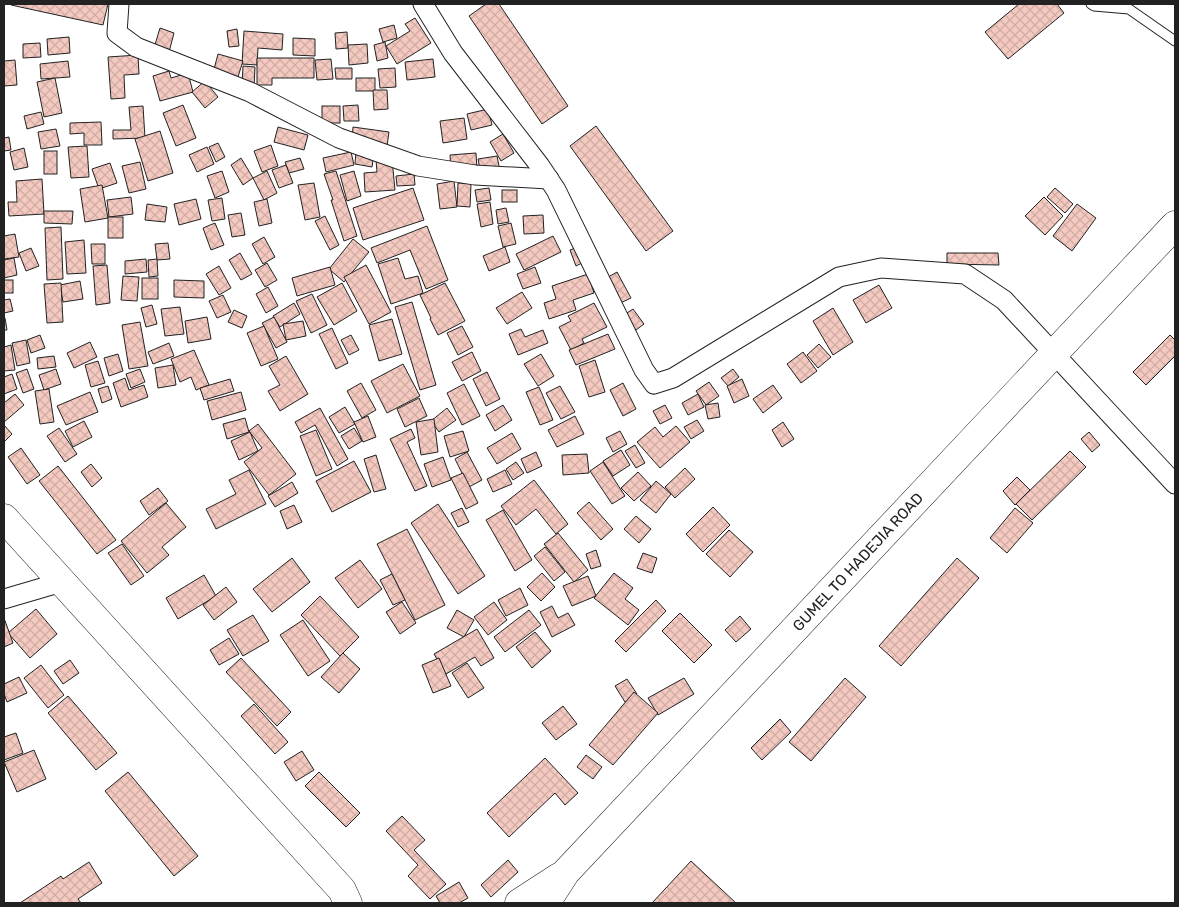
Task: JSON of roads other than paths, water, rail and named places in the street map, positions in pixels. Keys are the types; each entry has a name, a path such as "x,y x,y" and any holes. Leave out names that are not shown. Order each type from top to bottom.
{"main road":[{"name":"GUMEL TO HADEJIA ROAD","path":"546,903 566,872 1175,225"},
{"path":"4,518 345,897 367,903"},
{"path":"519,903 566,872"}],"street":[{"path":"119,4 117,33 136,47 250,92 339,138 418,166 475,175 549,179"},
{"path":"423,4 453,53 556,190 644,370 654,384 673,378 839,277 881,268 965,274 1004,300 1175,484"},
{"path":"4,599 62,582"}],"lane":[{"path":"1091,4 1094,6 1129,9 1175,41"}]}
